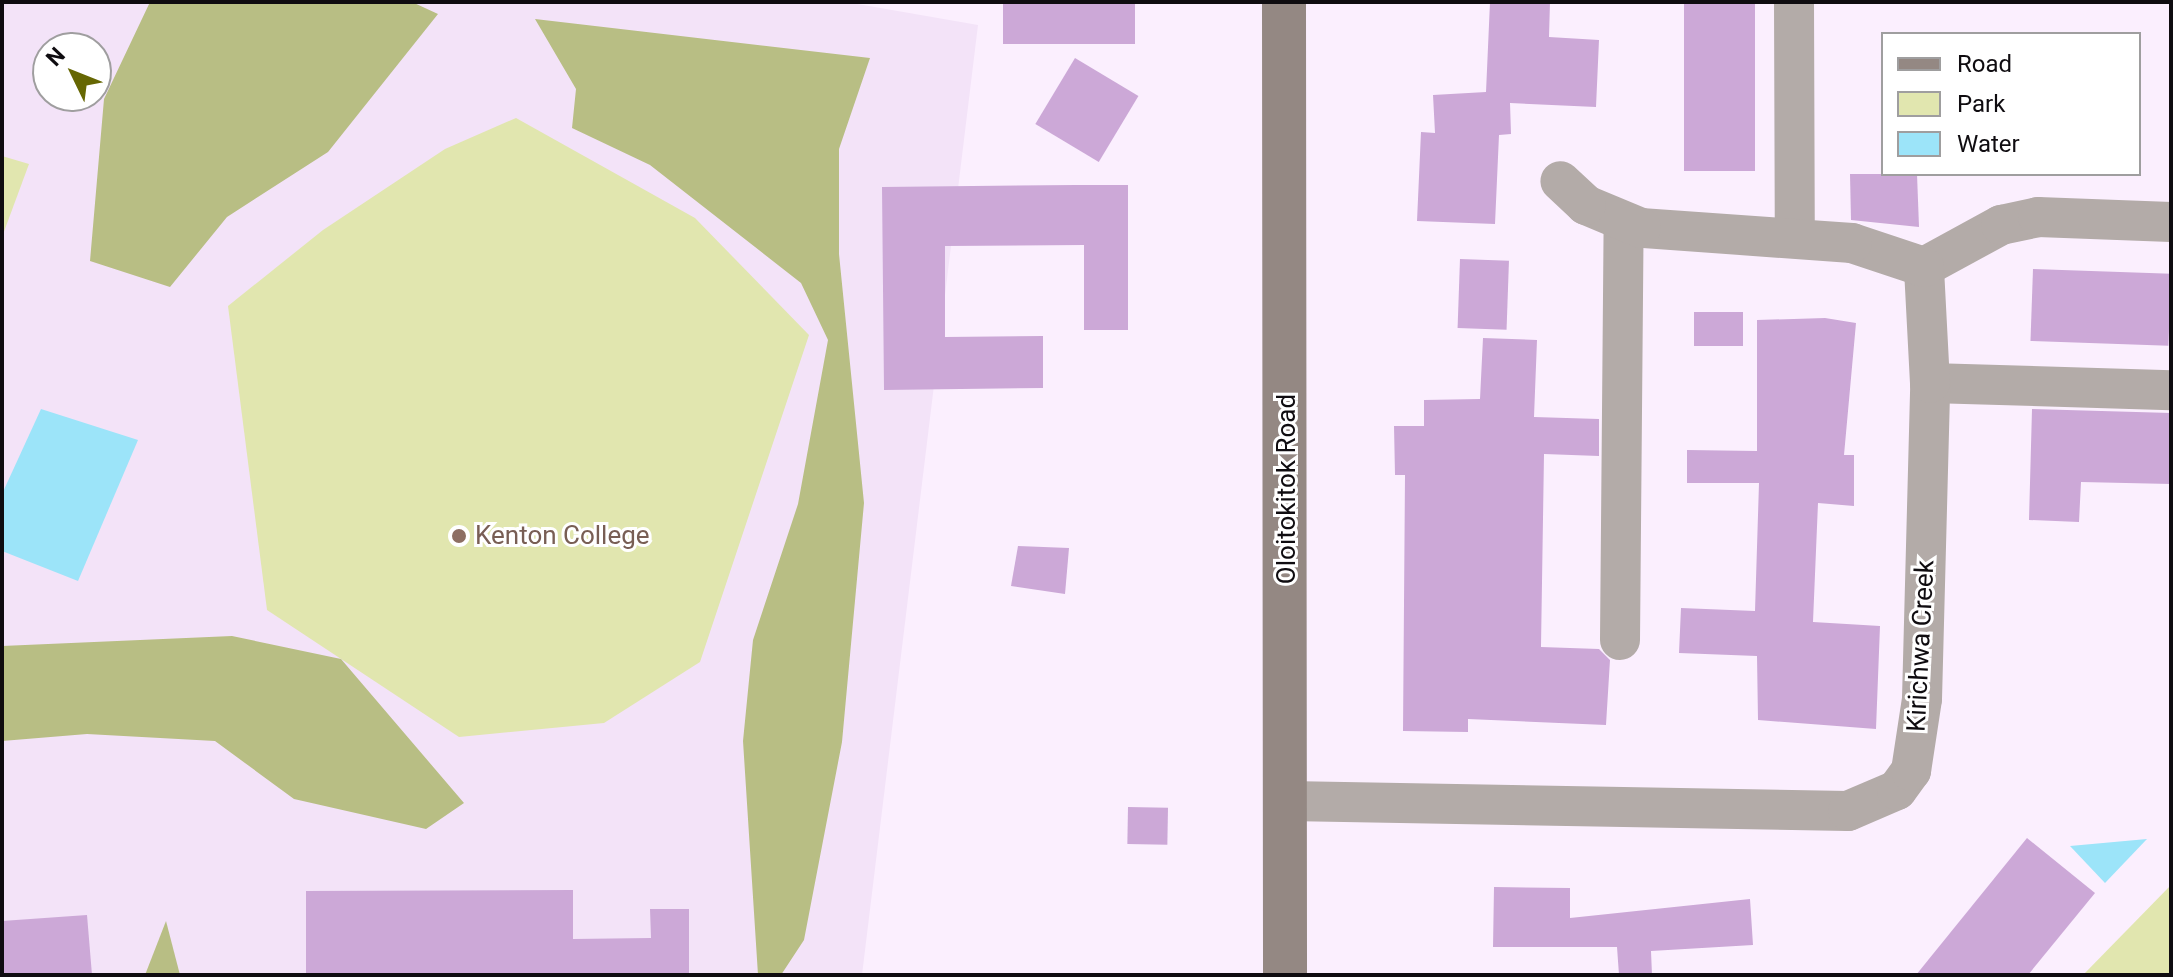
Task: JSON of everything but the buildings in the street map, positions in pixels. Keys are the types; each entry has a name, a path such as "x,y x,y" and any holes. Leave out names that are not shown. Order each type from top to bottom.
{"main road":[{"name":"Oloitokitok Road","path":"1284,2 1288,801 1285,975"}],"street":[{"path":"1794,2 1795,237"},
{"path":"1560,181 1586,205 1624,223 1852,243 1924,267 2001,225 2038,217 2171,222"},
{"path":"1620,640 1624,223"},
{"name":"Kirichwa Creek","path":"1288,801 1848,811 1897,790 1911,771 1922,699 1930,383 1924,267"},
{"path":"1930,383 2171,390"}],"shaded area":[{"name":"Kenton College","path":"2,2 846,2 978,25 862,975 2,975"}],"green space":[{"path":"150,2 412,2 438,14 328,152 227,217 170,287 90,261 103,112 112,112 112,82"},
{"path":"535,19 870,58 839,149 839,254 864,503 842,742 804,940 781,975 758,975 743,741 753,640 798,504 828,340 801,283 650,165 572,128 576,89"},
{"path":"516,118 695,218 809,335 700,662 604,723 459,737 267,610 228,306 323,230 445,149"},
{"path":"2,156 29,164 2,237"},
{"path":"232,636 341,659 464,803 426,829 294,799 215,741 87,734 2,741 2,646"},
{"path":"2171,885 2171,975 2083,975"},
{"path":"166,921 180,975 145,975"}],"water":[{"path":"41,409 138,440 78,581 2,551 2,494"},
{"path":"2147,839 2105,883 2070,846"}],"place":[{"name":"Kenton College","path":"459,536"}]}
